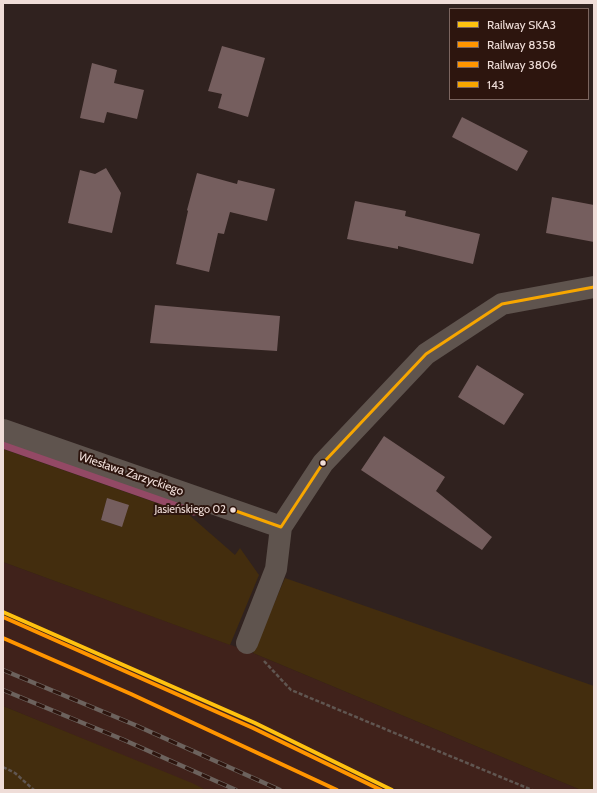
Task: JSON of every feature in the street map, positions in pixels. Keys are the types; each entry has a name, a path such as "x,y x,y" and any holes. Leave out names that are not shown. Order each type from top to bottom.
{"street":[{"path":"247,644 276,569 282,527 323,463 426,354 502,304 594,287"},
{"name":"Wiesława Zarzyckiego","path":"3,430 282,527"}],"path":[{"path":"247,644 291,690 532,790"},
{"path":"3,767 15,773 34,790"}],"shaded area":[{"path":"3,449 188,514 235,555 240,548 259,575 230,645 3,562","holes":["107,499 122,527 101,520"]},
{"path":"3,562 253,653 581,790 206,790 3,706"},
{"path":"285,578 594,686 594,790 581,790 253,653"},
{"path":"3,706 192,783 206,790 3,790"}],"building":[{"path":"222,46 265,58 248,117 218,108 222,94 208,91"},
{"path":"92,63 117,70 114,83 144,90 137,119 107,112 104,123 80,118"},
{"path":"462,117 528,151 517,171 452,137"},
{"path":"106,168 121,193 112,233 68,223 80,170 95,174"},
{"path":"197,173 237,184 238,180 275,189 267,221 230,212 224,234 218,233 209,272 176,264 187,210"},
{"path":"552,197 594,205 594,242 546,233"},
{"path":"355,201 406,211 405,216 480,234 473,264 398,246 398,249 347,239"},
{"path":"155,305 280,316 277,351 150,343"},
{"path":"477,365 524,394 504,425 458,397"},
{"path":"384,436 445,477 436,491 492,537 482,550 361,470"},
{"path":"107,498 129,505 122,527 101,520"}],"waterway":[{"path":"3,444 194,511"}],"railway":[{"path":"3,670 135,725 280,790"},
{"path":"3,690 124,740 236,790"}],"rail line":[{"name":"SKA3","path":"3,612 255,723 392,790"},
{"name":"8358","path":"3,617 253,728 381,790"},
{"name":"3806","path":"3,638 131,694 337,790"}],"transit line":[{"name":"143","path":"233,510 281,527 323,463 426,354 502,304 594,287"}],"place":[{"name":"Jasieńskiego 02","path":"233,510"}]}
